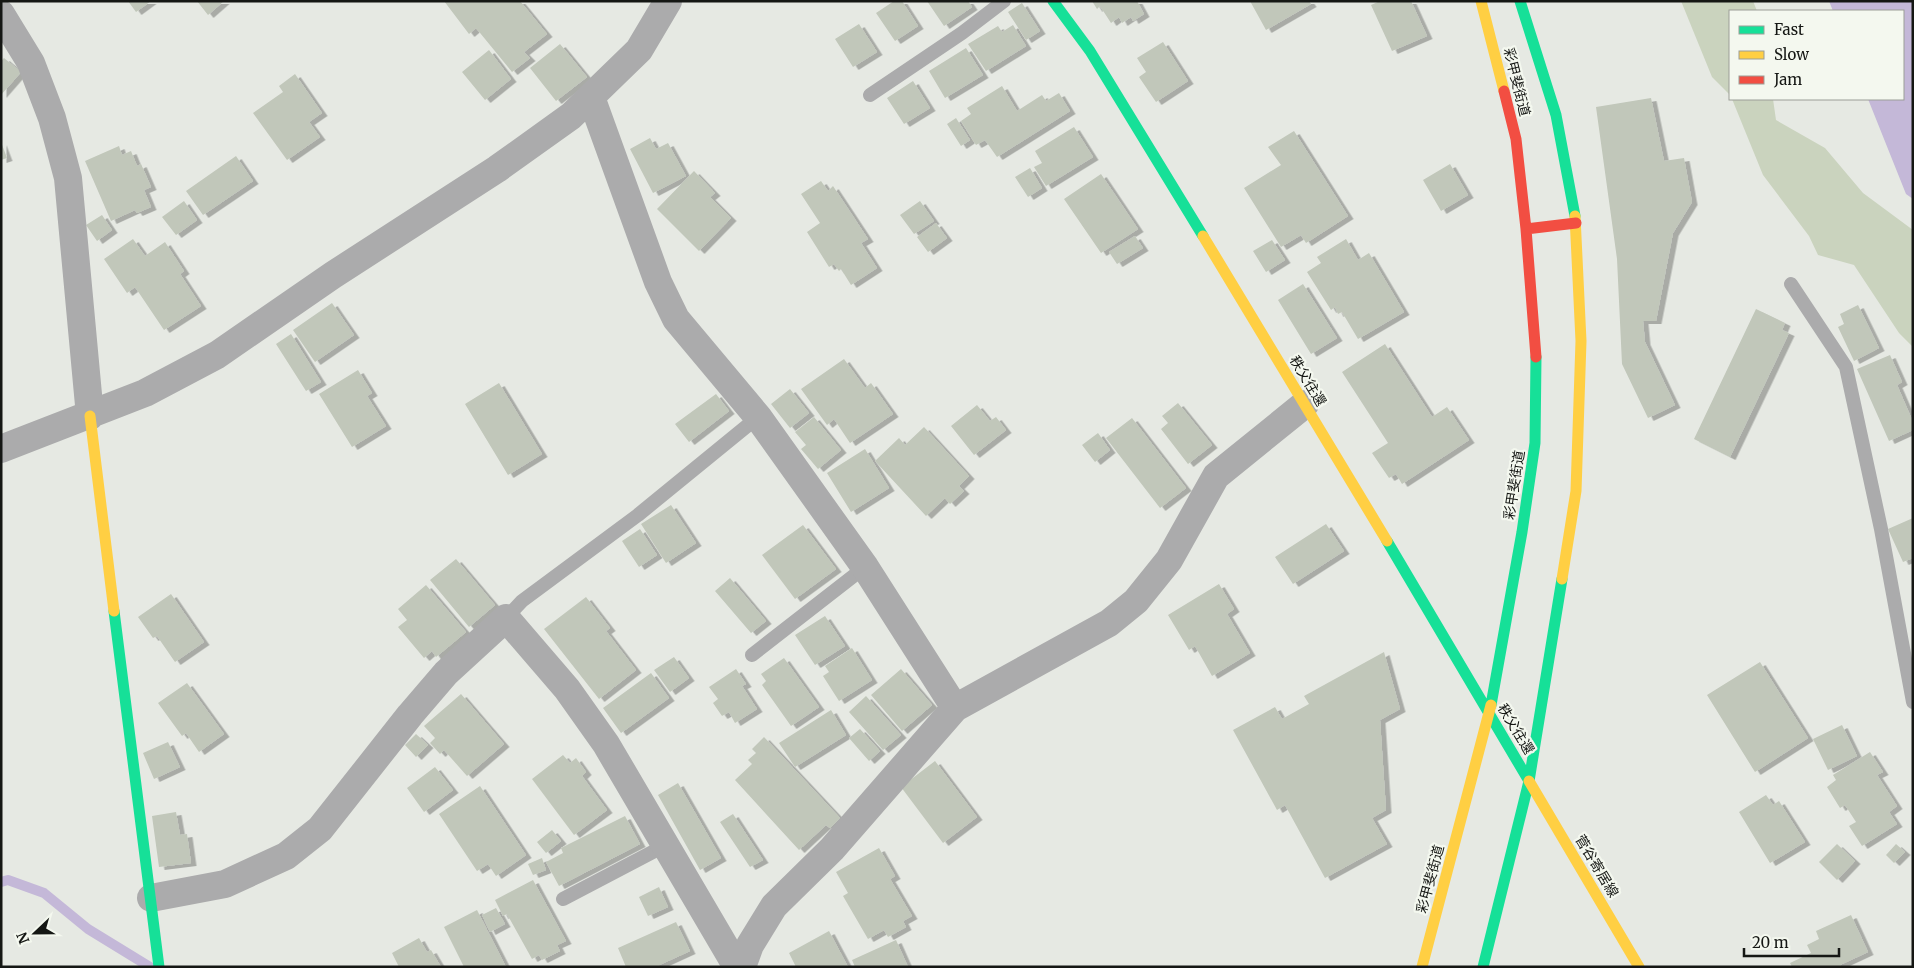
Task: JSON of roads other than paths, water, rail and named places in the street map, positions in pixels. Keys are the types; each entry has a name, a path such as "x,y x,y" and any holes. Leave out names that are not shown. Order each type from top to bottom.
{"main road":[{"name":"秩父往還","path":"1053,1 1090,51 1305,404 1529,781"},
{"name":"彩甲斐街道","path":"1422,967 1489,714 1522,532 1535,443 1536,348 1516,139 1481,1"},
{"name":"彩甲斐街道","path":"1482,967 1529,781 1576,491 1581,341 1576,223 1556,115 1544,70 1520,1"},
{"path":"1526,229 1576,223"},
{"path":"90,416 159,967"},
{"name":"菅谷寄居線","path":"1529,781 1639,967"}],"street":[{"path":"1,449 90,416 145,393 217,355 332,275 497,170 571,116 639,50 668,1"},
{"path":"1,14 32,63 52,118 68,178 90,416"},
{"path":"591,97 658,282 676,320 758,417 865,567 955,708"},
{"path":"742,967 750,946 774,906 832,849 955,708 1109,623 1136,601 1169,560 1216,476 1305,404"},
{"path":"151,898 225,884 286,856 320,829 410,715 446,673 506,618 566,689 606,744 737,967"}],"lane":[{"path":"870,95 962,33 1004,1"},
{"path":"1791,284 1846,367 1882,529 1913,702"},
{"path":"506,618 522,601 638,515 758,417"},
{"path":"752,656 865,567"},
{"path":"563,899 666,845"}],"waterway":[{"path":"1,882 8,880 44,893 88,929 150,967"}]}
